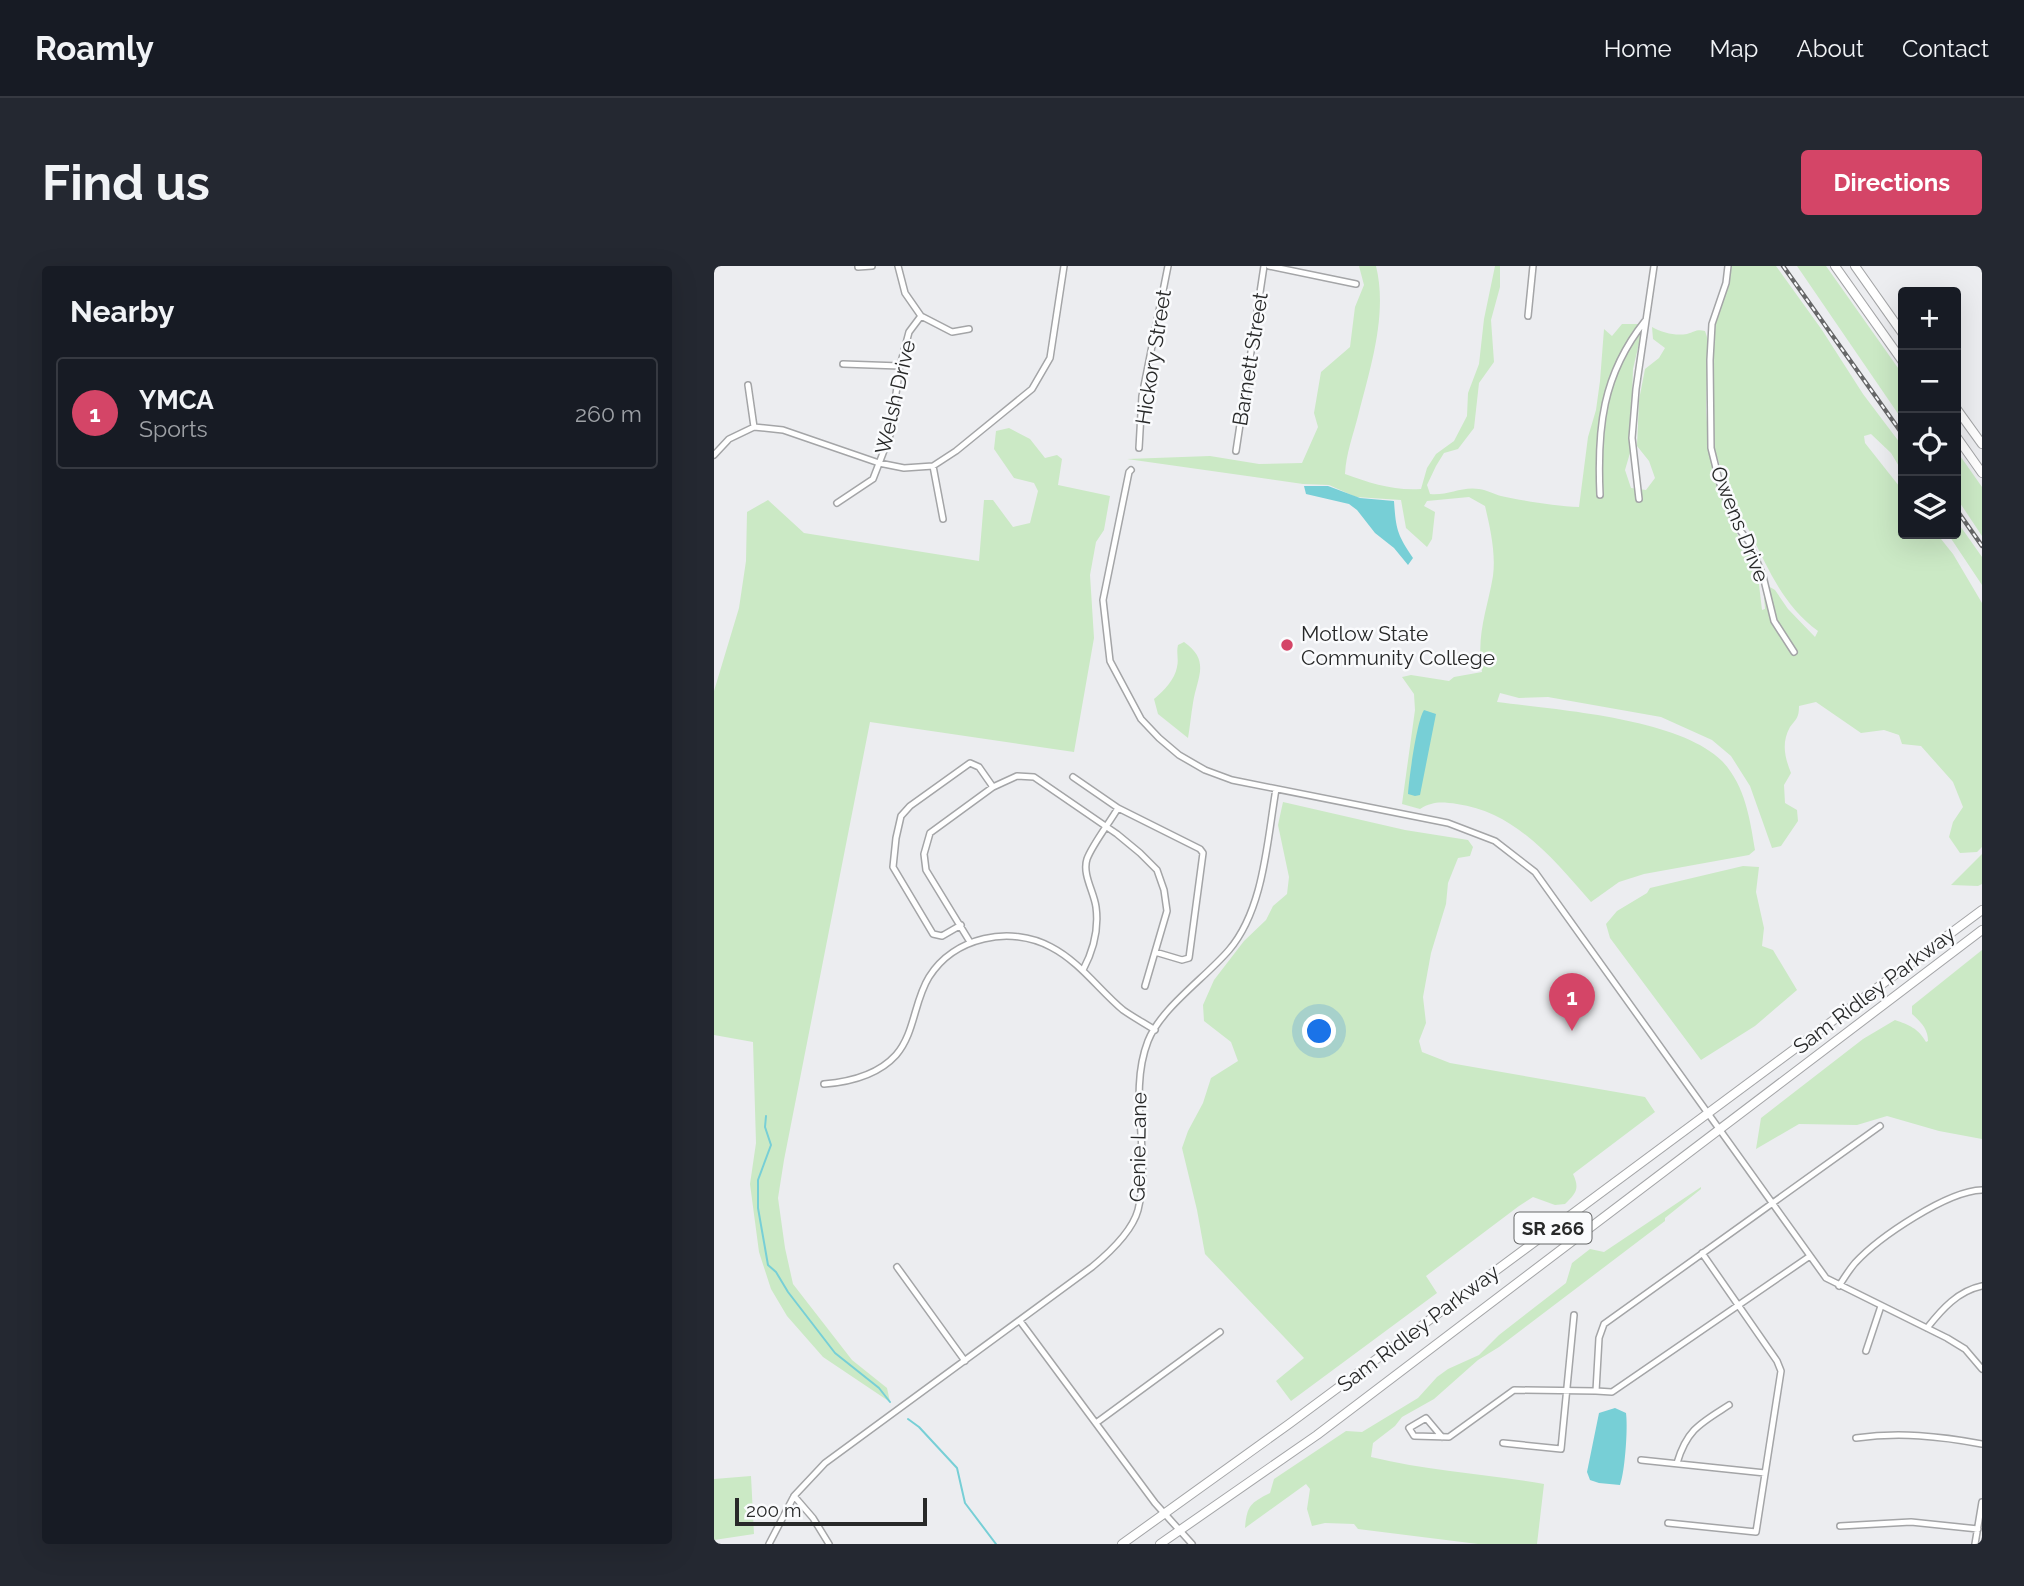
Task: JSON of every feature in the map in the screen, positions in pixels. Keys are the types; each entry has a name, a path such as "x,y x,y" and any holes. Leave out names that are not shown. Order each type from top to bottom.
{"main road":[{"path":"1835,266 1898,355"},
{"path":"1855,266 1898,327"},
{"path":"1960,413 1982,444"},
{"path":"1961,443 1982,472"},
{"name":"Sam Ridley Parkway","path":"1122,1544 1165,1515 1982,910"},
{"name":"Sam Ridley Parkway","path":"1160,1544 1317,1435 1982,930"}],"street":[{"path":"858,267 872,266"},
{"path":"898,266 905,293 921,316 952,332 969,329"},
{"path":"714,456 729,439 754,427 783,430 879,463 904,468 933,466 956,451 1032,389 1050,358 1064,266"},
{"name":"Hickory Street","path":"1139,449 1142,396 1168,266"},
{"path":"1266,266 1356,284"},
{"name":"Barnett Street","path":"1236,451 1266,266"},
{"path":"1528,316 1533,266"},
{"path":"1639,499 1632,438 1636,389 1654,266"},
{"name":"Owens Drive","path":"1728,266 1726,283 1712,324 1710,449 1720,484 1737,525 1749,542 1763,576 1774,621 1794,652"},
{"name":"Welsh Drive","path":"837,503 873,479 890,435 900,366 909,332 921,316"},
{"path":"1600,495 1600,421 1626,345 1647,319"},
{"path":"843,364 900,366"},
{"path":"748,385 754,427"},
{"path":"933,466 943,519"},
{"path":"1131,470 1103,600 1110,661 1142,719 1158,738 1179,755 1232,780 1448,823 1495,841 1535,872 1826,1278 1965,1349 1982,1368"},
{"path":"961,925 942,936 933,934 893,867 901,816 910,806 970,763 979,767 993,788"},
{"path":"970,942 926,870 924,854 930,833 993,788 1017,776 1034,777 1107,827 1157,870 1167,911 1145,986"},
{"path":"1073,777 1118,808 1200,849 1203,853 1189,958 1182,960 1155,952"},
{"name":"Genie Lane","path":"769,1544 794,1496 825,1463 1020,1321 1116,1247 1138,1212 1142,1168 1139,1074 1148,1039 1168,1011 1230,949 1251,915 1276,789"},
{"path":"1083,970 1091,954 1096,928 1096,907 1086,872 1086,860 1118,808"},
{"path":"824,1084 838,1083 872,1073 895,1056 905,1042 929,976 948,956 970,942 1012,936 1052,947 1083,970 1124,1010 1154,1030"},
{"path":"1596,1391 1600,1338 1604,1324 1880,1126"},
{"path":"1839,1286 1854,1264 1869,1250 1914,1218 1956,1195 1982,1189"},
{"path":"1668,1523 1756,1532 1781,1371 1777,1361 1702,1253"},
{"path":"1442,1437 1426,1418 1409,1429 1414,1436 1442,1437 1450,1437 1514,1390 1612,1392 1810,1256"},
{"path":"897,1267 965,1361"},
{"path":"1927,1328 1950,1302 1964,1292 1982,1286"},
{"path":"1867,1351 1881,1306"},
{"path":"1503,1443 1561,1449 1574,1315"},
{"path":"1020,1321 1165,1515 1192,1544"},
{"path":"1096,1423 1220,1332"},
{"path":"1677,1463 1688,1436 1696,1425 1729,1405"},
{"path":"1856,1438 1883,1434 1917,1435 1982,1444"},
{"path":"1641,1460 1765,1473"},
{"path":"794,1496 813,1518 829,1544"},
{"path":"1975,1544 1982,1502"},
{"path":"1840,1526 1936,1522 1978,1529"}],"green space":[{"path":"1359,266 1376,266 1379,322 1345,474 1392,488 1421,489 1427,468 1436,454 1454,441 1467,416 1468,393 1479,364 1484,319 1495,266 1500,266 1500,287 1491,320 1494,362 1479,383 1474,428 1458,449 1444,453 1427,485 1430,494 1473,488 1520,500 1579,507 1588,437 1596,410 1604,329 1612,336 1622,324 1638,324 1641,335 1633,369 1630,453 1625,470 1631,488 1646,490 1655,478 1649,461 1637,446 1639,400 1645,369 1659,358 1665,348 1653,339 1652,327 1678,335 1705,331 1708,340 1706,409 1709,450 1723,484 1724,499 1732,523 1752,555 1758,576 1762,610 1765,609 1763,583 1775,590 1788,609 1815,637 1818,631 1796,610 1771,574 1734,503 1729,480 1723,474 1713,446 1713,352 1716,321 1732,266 1776,266 1898,440 1898,465 1891,453 1871,434 1864,436 1865,443 1898,485 1898,539 1941,539 1982,603 1982,847 1977,852 1960,853 1949,837 1953,822 1963,807 1953,782 1921,746 1902,744 1899,735 1884,730 1861,733 1816,702 1799,706 1798,716 1787,733 1785,750 1791,773 1784,785 1785,803 1797,810 1798,821 1781,846 1772,848 1750,786 1731,756 1712,740 1661,717 1548,697 1519,698 1500,693 1497,702 1616,718 1677,735 1702,746 1722,761 1730,770 1741,792 1755,850 1749,855 1644,874 1619,882 1591,902 1532,840 1498,817 1457,804 1438,803 1420,809 1402,804 1415,710 1414,694 1402,677 1411,675 1449,681 1454,677 1482,672 1481,634 1494,567 1485,506 1469,497 1427,501 1424,506 1435,512 1432,539 1427,547 1406,528 1401,500 1356,497 1329,485 1303,484 1127,459 1210,456 1259,464 1302,463 1318,427 1314,413 1321,372 1350,347 1355,307 1364,285"},
{"path":"1797,266 1826,266 1898,368 1898,414"},
{"path":"1009,428 1030,439 1045,458 1057,455 1062,459 1058,485 1110,496 1104,530 1096,542 1090,575 1094,638 1074,752 870,722 778,1198 793,1284 852,1360 887,1388 890,1402 823,1357 787,1316 771,1289 759,1252 750,1184 756,1143 753,1042 714,1035 714,691 739,608 746,561 747,512 768,500 804,533 979,561 984,500 993,500 1013,527 1030,523 1038,491 1034,483 1014,478 994,449 996,431"},
{"path":"1961,457 1982,487 1982,536 1961,504"},
{"path":"1961,527 1982,557 1982,585 1951,539 1961,539"},
{"path":"1184,642 1192,649 1200,663 1188,738 1158,714 1154,699 1174,676 1178,664 1178,645"},
{"path":"1283,802 1405,830 1468,840 1473,847 1470,856 1458,858 1448,883 1446,904 1431,953 1423,997 1426,1023 1419,1041 1422,1052 1450,1063 1645,1097 1655,1112 1573,1174 1576,1190 1565,1204 1555,1205 1533,1197 1519,1206 1426,1276 1437,1293 1291,1401 1276,1381 1304,1358 1205,1254 1182,1148 1203,1103 1211,1078 1238,1061 1231,1042 1204,1021 1203,1005 1214,980 1244,941 1266,920 1273,906 1287,894 1289,877 1278,825"},
{"path":"1982,854 1982,884 1951,885"},
{"path":"1743,866 1759,867 1756,892 1764,928 1762,946 1773,950 1797,990 1755,1026 1701,1060 1610,938 1606,924 1617,911 1647,893 1650,888"},
{"path":"1982,950 1982,1139 1939,1131 1887,1116 1857,1125 1799,1124 1756,1149 1761,1118 1863,1039 1895,1020 1913,1028 1928,1041 1923,1026 1912,1014 1912,1006"},
{"path":"1701,1187 1665,1218 1665,1221 1478,1360 1434,1399 1402,1417 1373,1443 1371,1457 1414,1466 1544,1484 1537,1544 1478,1544 1358,1529 1354,1524 1325,1523 1312,1526 1307,1509 1310,1489 1306,1484 1245,1528 1251,1506 1270,1493 1274,1479 1346,1431 1362,1432 1418,1398 1437,1377 1479,1355 1499,1335 1566,1283 1572,1263 1590,1249 1604,1252"},
{"path":"751,1476 754,1534 714,1540 714,1479"}],"water":[{"path":"1304,486 1328,486 1360,498 1394,501 1398,531 1413,558 1408,565 1349,504 1306,494"},
{"path":"1424,710 1436,714 1420,795 1415,796 1408,794 1416,737"},
{"path":"1615,1408 1626,1413 1627,1420 1625,1460 1620,1485 1590,1480 1587,1472 1599,1413"}],"waterway":[{"path":"766,1116 765,1127 771,1145 758,1180 758,1208 768,1265 776,1272 835,1353 879,1388 890,1402"},
{"path":"908,1419 919,1427 957,1468 965,1503 996,1544"}],"railway":[{"path":"1783,266 1898,428"},
{"path":"1961,516 1982,546"}],"place":[{"name":"Motlow State Community College","path":"1287,645"},
{"name":"YMCA","path":"1572,1031"}]}
